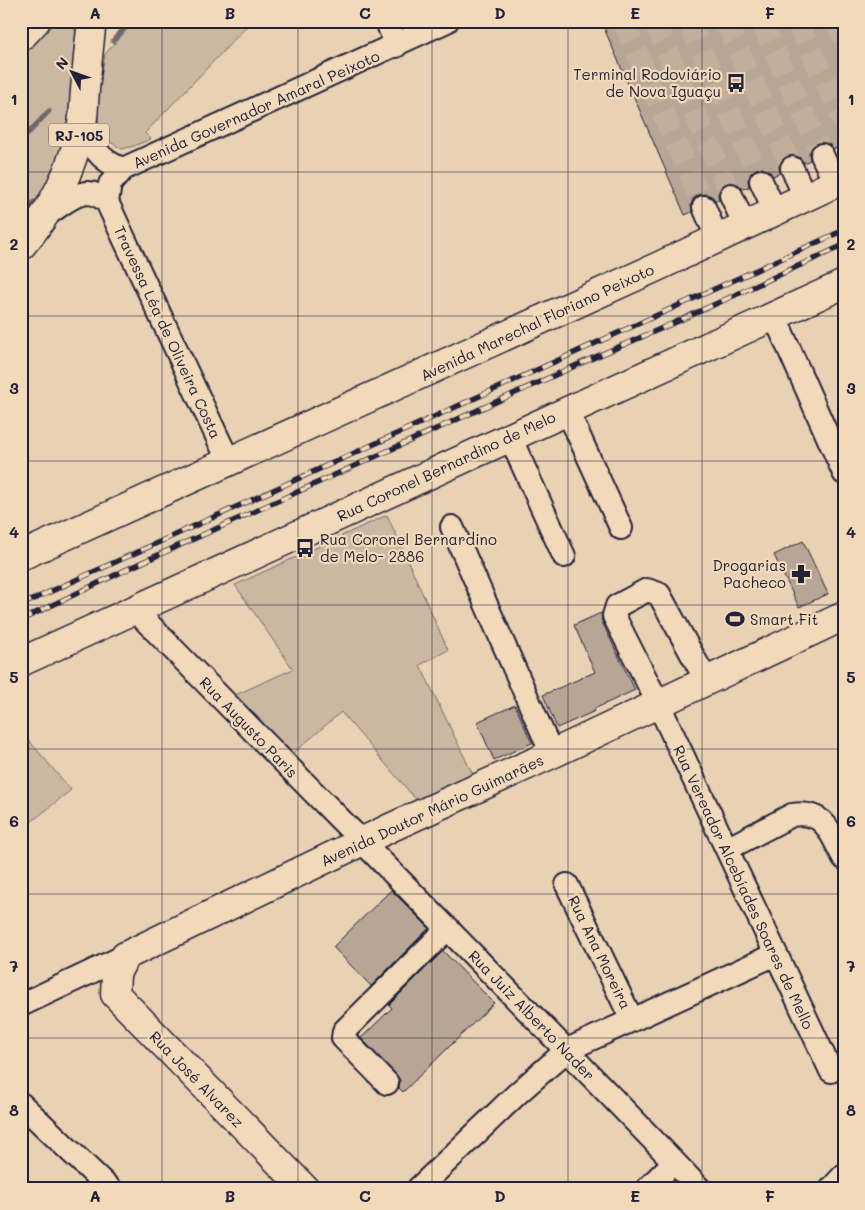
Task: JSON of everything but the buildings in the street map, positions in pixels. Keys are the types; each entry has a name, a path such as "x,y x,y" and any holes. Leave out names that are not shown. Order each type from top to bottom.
{"main road":[{"path":"21,38 36,21"},
{"path":"72,21 83,35 88,49"},
{"path":"88,49 92,21"},
{"name":"RJ-105","path":"21,246 46,215 66,177 82,123 88,49"},
{"name":"Avenida Marechal Floriano Peixoto","path":"21,556 745,226 839,181"},
{"name":"Rua Coronel Bernardino de Melo","path":"21,662 844,284"},
{"name":"Avenida Doutor Mário Guimarães","path":"125,956 392,827 552,754 658,702 844,616"},
{"path":"115,994 116,974 125,956"},
{"name":"Rua José Alvarez","path":"115,994 305,1189"}],"street":[{"path":"387,21 396,46"},
{"name":"Avenida Governador Amaral Peixoto","path":"82,123 97,154 110,164 123,168 396,46 447,21"},
{"path":"822,155 839,181"},
{"path":"46,215 84,192 96,194 107,202 110,184 123,168"},
{"path":"792,168 805,197"},
{"path":"761,182 775,211"},
{"path":"731,195 745,226"},
{"name":"Travessa Léa de Oliveira Costa","path":"107,202 229,462"},
{"path":"704,207 718,238"},
{"path":"774,315 844,473"},
{"path":"567,410 621,528"},
{"path":"510,437 564,556"},
{"path":"452,527 552,754"},
{"name":"Rua Vereador Alcebíades Soares de Mello","path":"706,680 659,594 648,590 617,606 614,616 658,702 830,1071"},
{"name":"Rua Augusto Paris","path":"135,610 320,800 364,842"},
{"path":"727,849 792,815 803,813 815,816 822,821 844,858"},
{"name":"Rua Juiz Alberto Nader","path":"364,842 700,1189"},
{"name":"Rua Ana Moreira","path":"567,885 632,1020"},
{"path":"387,1083 343,1038 344,1031 448,928"},
{"path":"418,1189 518,1093 567,1050 776,954"},
{"name":"Avenida Doutor Mário Guimarães","path":"21,1005 125,956"},
{"name":"Rua José Alvarez","path":"83,977 100,984 115,994"},
{"path":"21,1104 110,1189"},
{"path":"647,1189 674,1162"},
{"path":"831,1189 844,1175"}],"shaded area":[{"path":"63,21 72,26 80,37 68,140 21,237 21,55 51,22"},
{"path":"135,21 252,21 145,133 151,139 122,149 110,142 99,130 97,100 105,54"},
{"path":"387,515 448,650 420,665 473,775 419,803 341,712 289,757 233,696 293,669 235,585"},
{"path":"21,731 71,790 21,830"}],"waterway":[{"path":"113,41 131,21"},
{"path":"21,141 49,111"},
{"path":"21,212 34,202"}],"tunnel":[{"path":"623,21 704,207"},
{"path":"654,21 731,195"},
{"path":"688,21 761,181"},
{"path":"725,21 792,168"},
{"path":"761,21 822,155"},
{"path":"797,21 844,122"},
{"path":"836,21 844,37"}],"railway":[{"path":"21,605 844,230"},
{"path":"21,620 134,566 844,245"}],"place":[{"name":"Terminal Rodoviário de Nova Iguaçu","path":"736,83"},
{"name":"Rua Coronel Bernardino de Melo- 2886","path":"305,548"},
{"name":"Drogarias Pacheco","path":"801,574"},
{"name":"Smart Fit","path":"735,619"}]}
